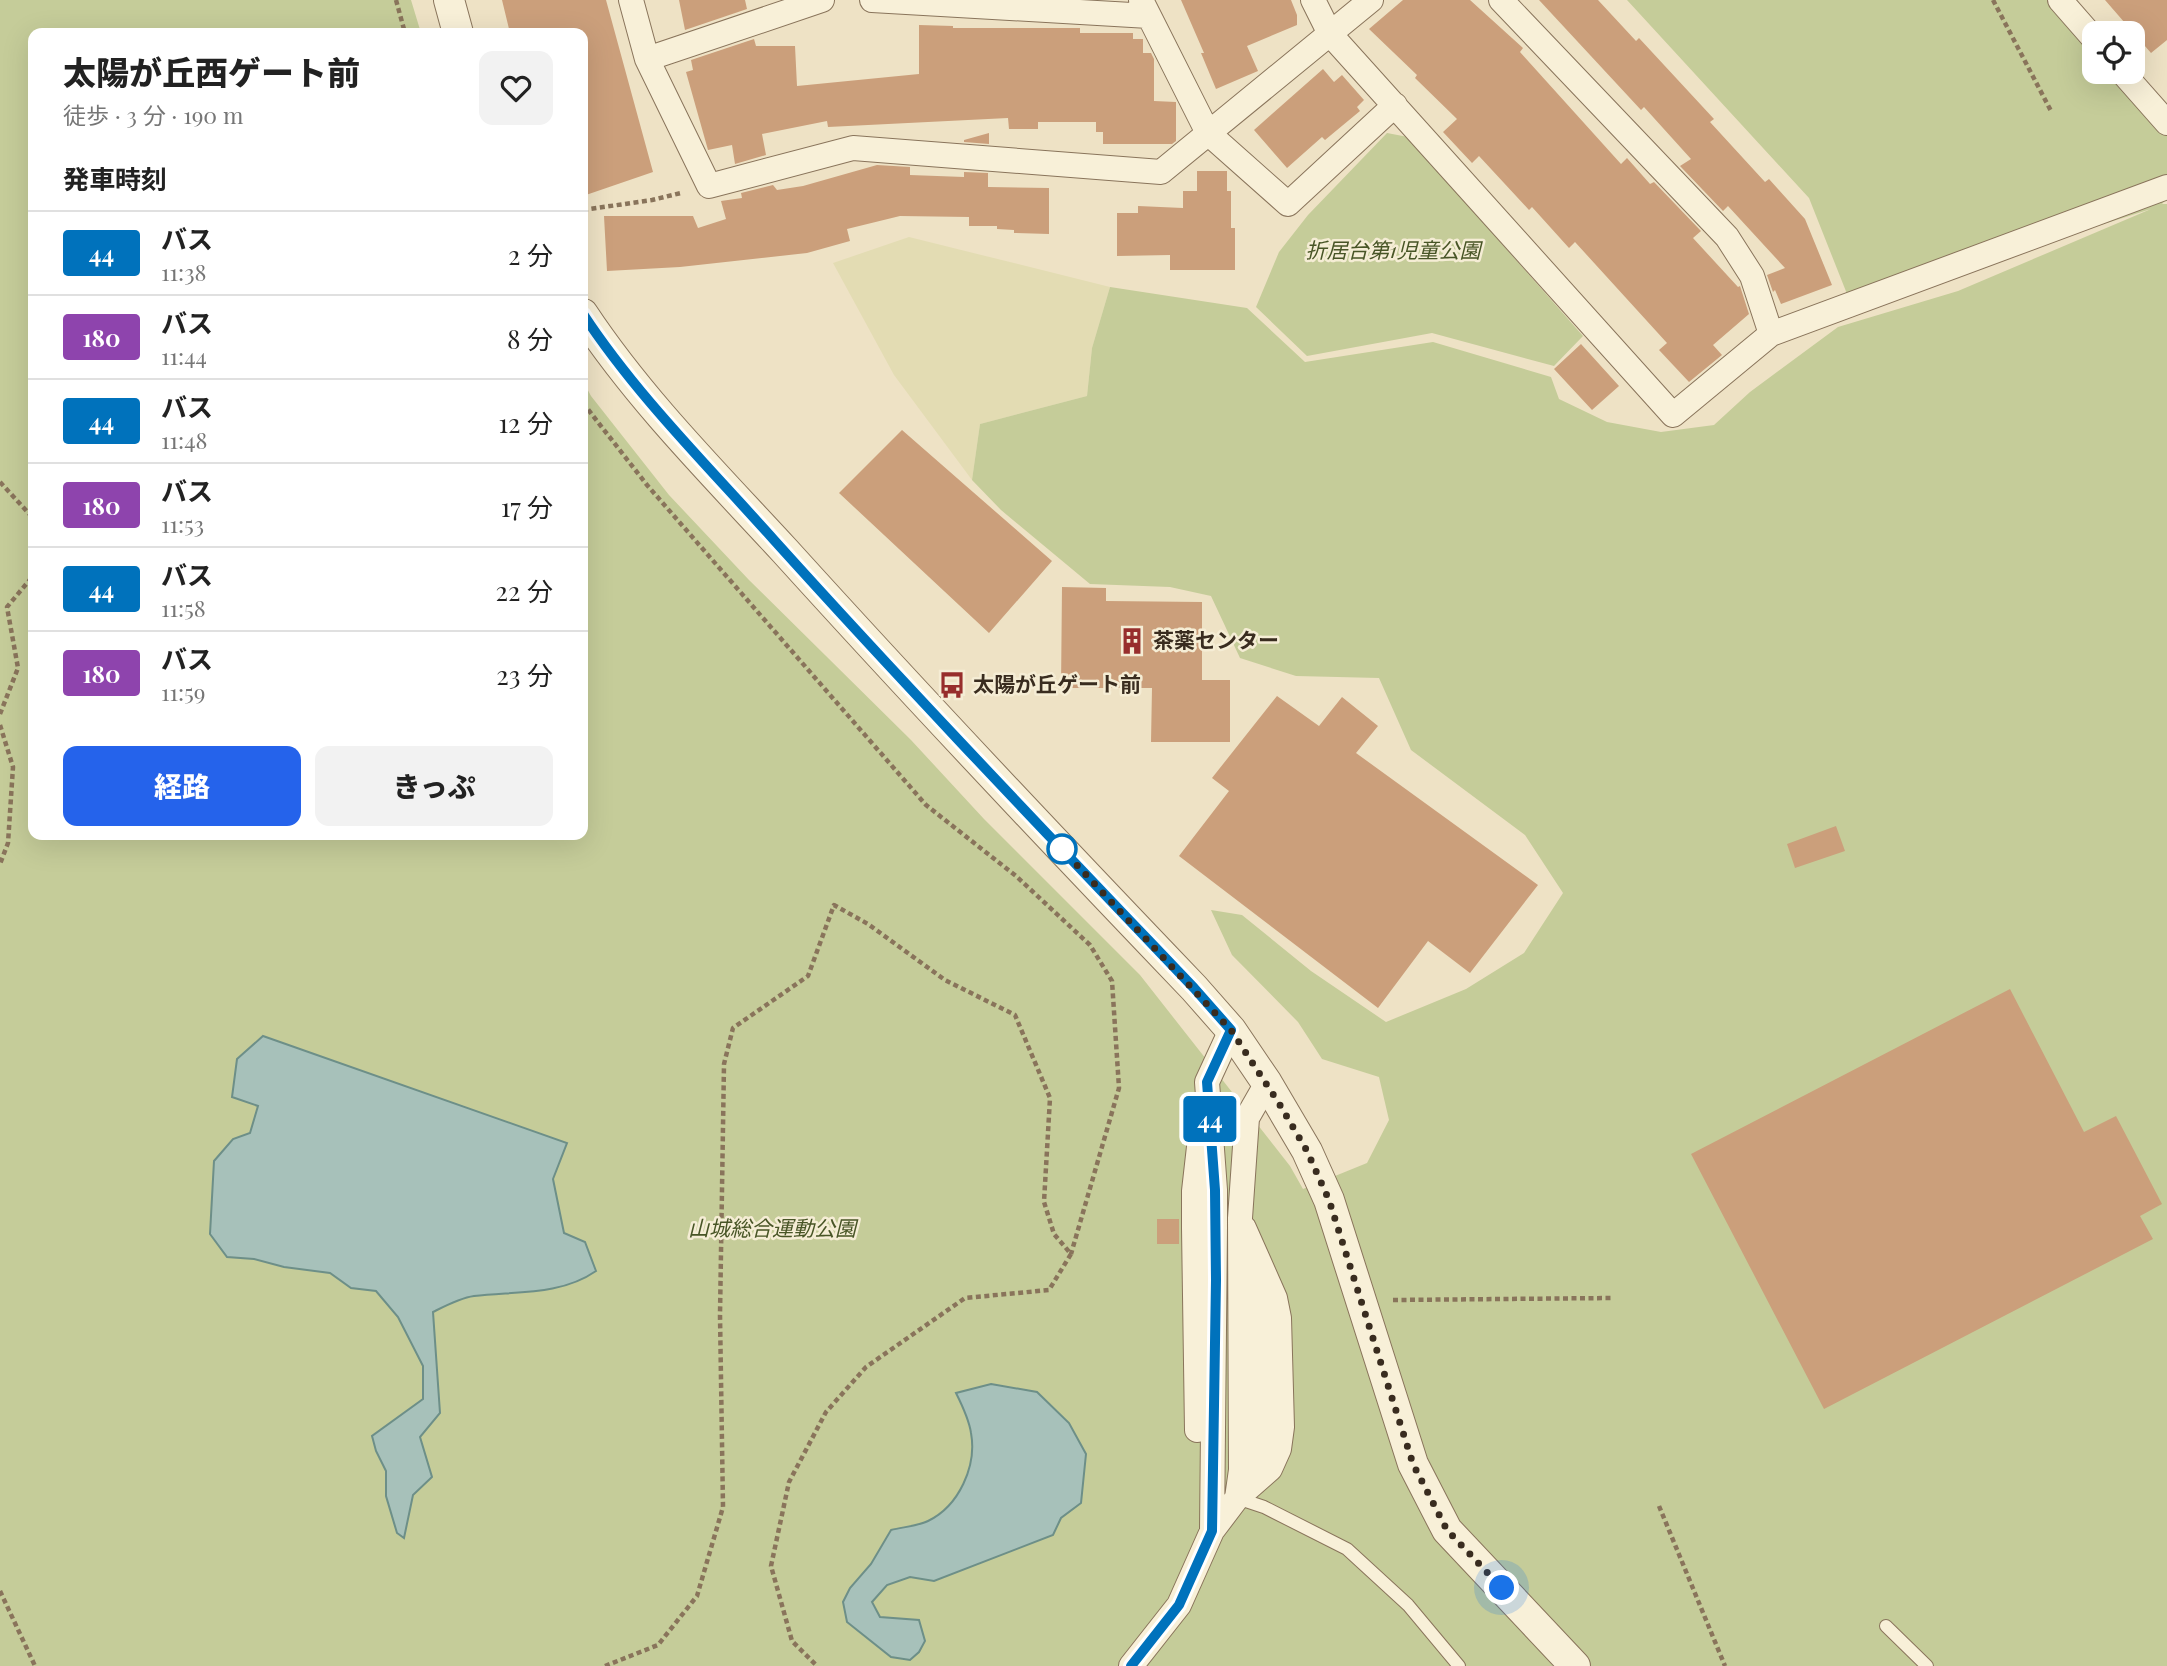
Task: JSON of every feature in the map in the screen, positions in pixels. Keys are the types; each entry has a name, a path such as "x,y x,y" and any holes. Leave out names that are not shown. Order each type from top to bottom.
{"street":[{"path":"449,0 457,28"},
{"path":"631,0 647,60 709,186 853,148 1161,172 1371,0"},
{"path":"647,60 822,0"},
{"path":"872,0 1145,8 1208,133 1288,204 1395,105"},
{"path":"1313,0 1330,34 1672,415 1771,334 2167,187"},
{"path":"1502,0 1727,237 1752,276 1771,334"},
{"path":"2060,0 2082,25"},
{"path":"2133,84 2167,123"},
{"path":"588,322 604,347 658,411 851,624 1231,1030 1267,1083 1307,1151 1329,1200 1413,1464 1447,1530 1575,1666"},
{"path":"1212,1531 1197,1438 1194,1191 1207,1082 1231,1030"},
{"path":"1245,1491 1241,1470 1240,1218 1247,1118 1267,1083"},
{"path":"1131,1666 1179,1605 1212,1531 1245,1491 1270,1469 1279,1449 1282,1427 1279,1318 1275,1298 1240,1218"}],"lane":[{"path":"1245,1491 1264,1507 1347,1549 1408,1605 1459,1666"},
{"path":"1212,1531 1242,1512 1264,1507"},
{"path":"1886,1626 1927,1666"}],"path":[{"path":"396,0 404,28"},
{"path":"1993,0 2051,111"},
{"path":"588,209 652,200"},
{"path":"588,410 647,485 926,805 1016,876 1090,945 1112,981 1119,1088 1071,1254 1049,1290 965,1298 866,1367 826,1412 789,1482 771,1566 792,1641 817,1666"},
{"path":"0,482 28,513"},
{"path":"0,714 18,668 7,607 28,582"},
{"path":"0,725 13,767 8,843 0,864"},
{"path":"605,1666 658,1645 697,1596 723,1507 720,1315 724,1064 733,1028 808,976 834,905 868,924 945,979 1015,1015 1050,1098 1044,1202 1054,1234 1071,1254"},
{"path":"1393,1300 1612,1298"},
{"path":"1659,1506 1725,1666"},
{"path":"0,1591 36,1666"}],"shaded area":[{"path":"909,237 1110,287 1092,348 1087,396 980,424 972,480 894,375 833,263"}],"green space":[{"name":"山城総合運動公園","path":"0,0 411,0 419,28 28,28 28,840 588,840 588,390 669,495 749,580 911,740 984,819 1140,975 1290,1166 1303,1189 1367,1163 1389,1120 1379,1077 1322,1059 1298,1022 1232,955 1211,910 1242,915 1311,971 1386,1022 1466,989 1524,953 1563,893 1525,835 1411,750 1379,678 1296,676 1240,658 1211,596 1170,587 1090,584 1001,510 972,480 980,424 1087,396 1092,348 1110,287 1247,308 1305,362 1433,342 1551,377 1559,399 1607,422 1661,432 1714,425 1750,392 1838,327 1958,291 2151,209 1851,304 1809,198 1627,0 2060,0 2082,25 2082,84 2133,84 2167,123 2167,198 2162,204 2167,204 2167,1666 0,1666"},
{"name":"折居台第1児童公園","path":"1387,133 1408,137 1583,336 1554,366 1432,333 1307,356 1256,307 1279,252 1308,215"}],"water":[{"path":"263,1036 567,1143 553,1179 564,1233 585,1242 596,1271 568,1285 537,1291 469,1297 433,1312 440,1413 420,1437 432,1477 413,1495 404,1538 397,1533 386,1496 386,1471 372,1436 423,1399 423,1366 398,1317 376,1291 351,1288 330,1273 284,1267 254,1259 227,1257 210,1234 214,1161 233,1139 250,1133 258,1106 232,1097 237,1059"},
{"path":"991,1384 1037,1392 1069,1423 1086,1454 1081,1503 1061,1518 1053,1535 934,1581 910,1577 887,1585 872,1602 880,1617 919,1620 925,1641 919,1652 910,1660 891,1657 847,1622 843,1602 850,1588 871,1564 891,1530 928,1521 949,1506 957,1495 968,1471 972,1446 969,1423 956,1393"}],"building":[{"path":"502,0 606,0 653,172 588,194 588,28 509,28"},
{"path":"679,0 745,0 747,9 685,30"},
{"path":"1181,0 1291,0 1297,15 1297,25 1247,46 1258,71 1216,89"},
{"path":"1403,0 1470,0 1523,48 1520,52 1621,164 1627,158 1650,184 1654,182 1701,231 1693,238 1738,287 1740,286 1749,314 1713,345 1722,355 1689,382 1659,350 1667,343 1575,242 1569,248 1532,207 1529,210 1479,156 1472,163 1443,132 1457,119 1415,78 1417,75 1369,29"},
{"path":"1539,0 1598,0 1636,41 1639,38 1714,119 1710,122 1765,182 1769,179 1805,219 1832,285 1781,304 1767,275 1785,268 1728,206 1723,211 1680,166 1691,159 1644,107 1641,110"},
{"path":"2105,0 2167,0 2167,40 2151,53 2145,46 2145,21 2123,21"},
{"path":"919,25 953,28 1080,28 1080,33 1133,33 1133,39 1143,39 1143,53 1151,53 1154,59 1154,101 1176,102 1176,141 1172,144 1103,144 1103,132 1096,132 1096,122 1038,122 1038,129 1009,129 1008,118 828,127 827,121 762,134 766,155 735,164 732,145 708,150 686,72 693,70 691,60 754,39 756,46 795,46 797,86 919,74"},
{"path":"1323,69 1334,82 1342,75 1364,100 1357,107 1360,111 1325,140 1322,137 1287,168 1254,130"},
{"path":"989,133 989,144 964,142 964,140"},
{"path":"877,165 910,167 910,175 964,177 964,172 988,173 988,187 1049,188 1049,234 1014,233 1014,230 997,229 997,226 969,226 969,217 900,216 847,229 850,241 807,253 680,267 607,271 604,216 693,216 698,228 726,219 721,201 742,198 741,193 773,185 777,190 803,186"},
{"path":"1197,171 1227,171 1227,191 1231,191 1231,228 1235,228 1235,270 1170,270 1170,255 1117,256 1117,213 1138,213 1138,206 1183,208 1183,191 1197,191"},
{"path":"1581,344 1619,386 1592,410 1554,369"},
{"path":"902,430 1052,561 989,633 839,493"},
{"name":"茶薬センター","path":"1062,587 1106,588 1106,601 1202,602 1202,680 1230,680 1230,742 1151,742 1152,688 1061,688"},
{"path":"1277,696 1319,726 1342,697 1378,726 1356,753 1538,885 1470,973 1428,941 1378,1008 1179,856 1229,791 1212,778"},
{"path":"1836,826 1845,851 1795,868 1787,844"},
{"path":"2010,989 2084,1132 2116,1116 2162,1204 2140,1216 2153,1239 1824,1409 1691,1154"},
{"path":"1157,1219 1179,1219 1179,1244 1157,1244"}],"bus line":[{"name":"44","path":"588,322 604,347 658,411 860,635 1231,1030 1207,1082 1215,1190 1212,1531 1179,1605 1131,1666"}],"place":[{"name":"茶薬センター","path":"1132,641"},
{"name":"太陽が丘ゲート前","path":"952,685"}],"route":[{"path":"1062,849 1231,1030 1267,1083 1307,1151 1329,1200 1413,1464 1447,1530 1502,1588"}]}
